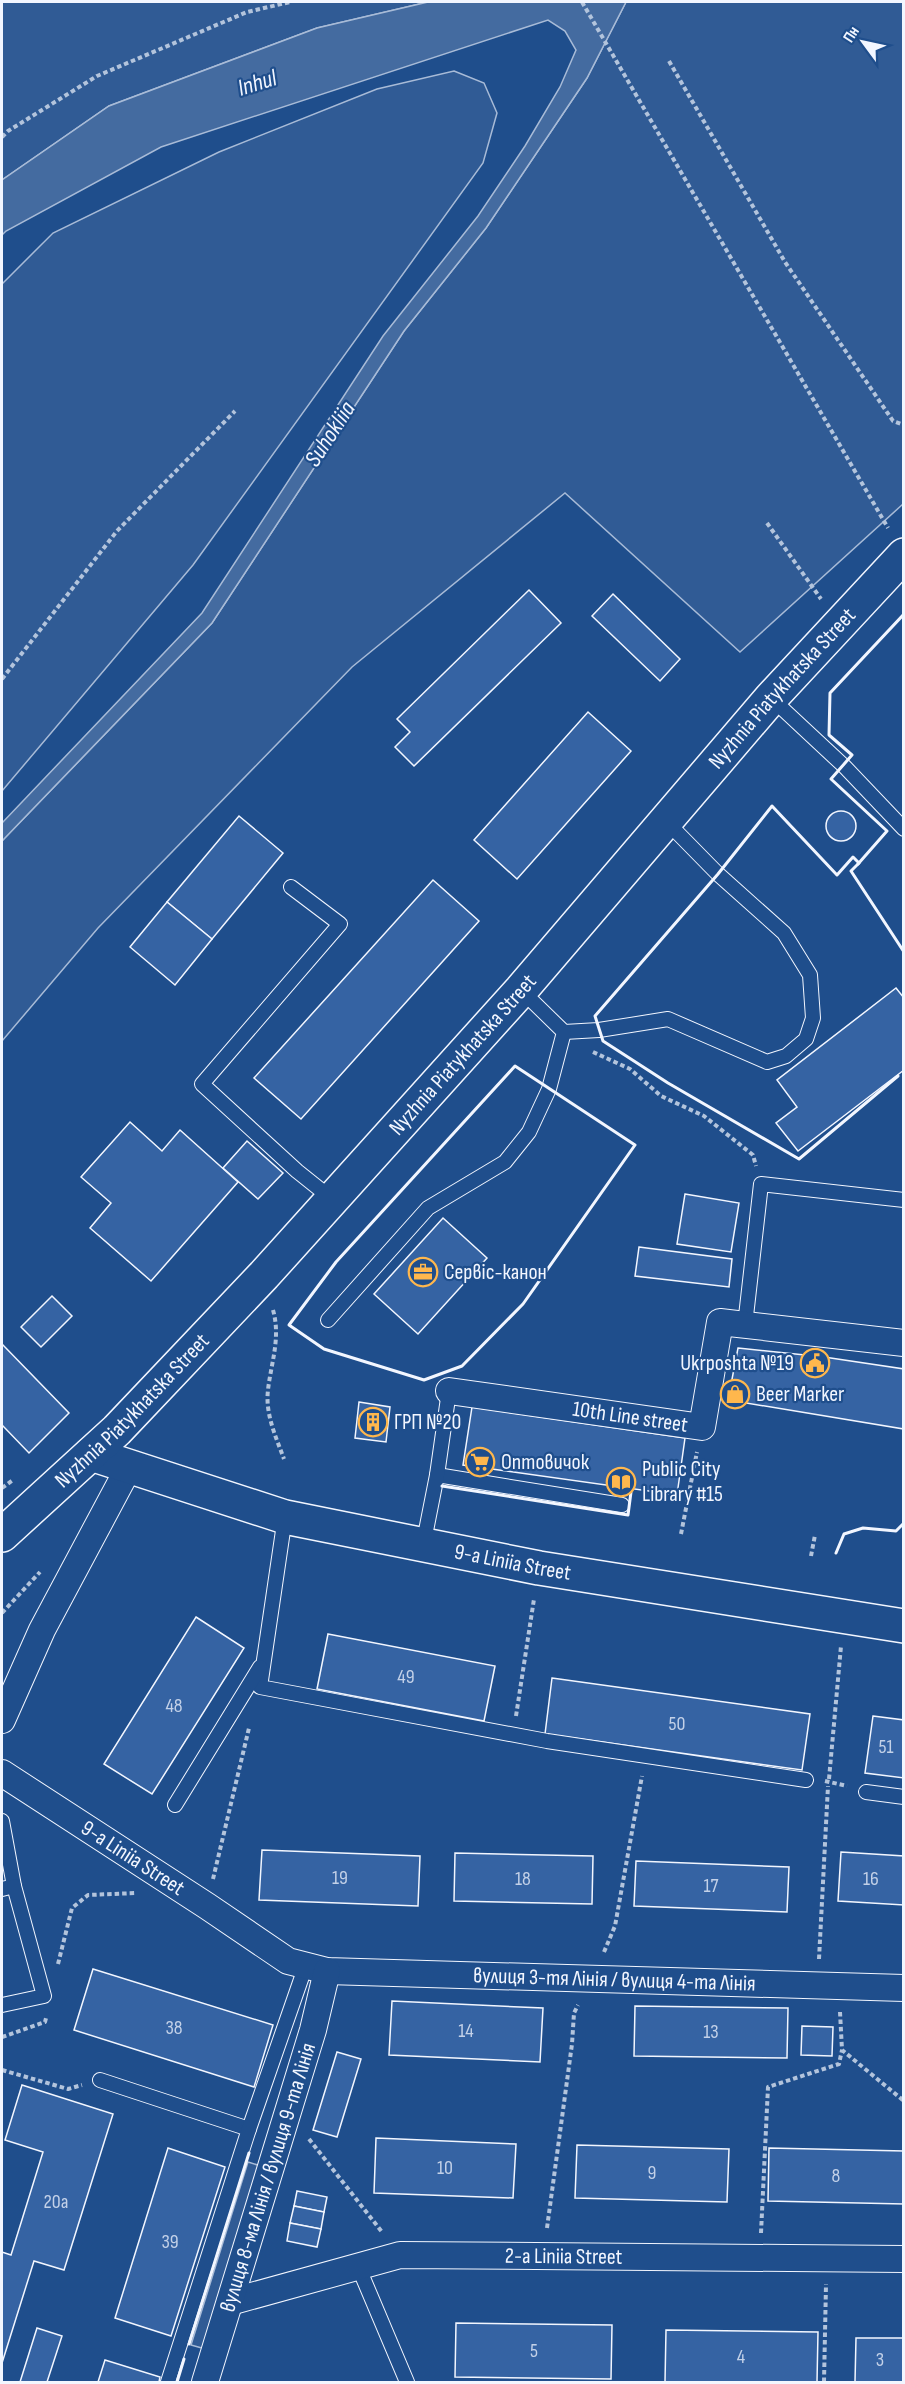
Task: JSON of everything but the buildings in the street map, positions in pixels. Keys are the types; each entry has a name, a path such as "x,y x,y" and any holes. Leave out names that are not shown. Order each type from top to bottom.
{"street":[{"name":"Nyzhnia Piatykhatska Street","path":"2,1535 92,1454 161,1385 264,1275 521,990 771,698 897,543"},
{"name":"10th Line street","path":"449,1391 702,1427 720,1322 903,1343"},
{"name":"9-a Liniia Street","path":"92,1454 285,1518 539,1568 903,1626"},
{"path":"2,1720 42,1630 129,1467"},
{"name":"9-a Liniia Street","path":"2,1773 207,1905 288,1961 317,1968"},
{"name":"вулиця 3-тя Лінія / вулиця 4-та Лінія","path":"317,1968 591,1980 903,1988"},
{"name":"вулиця 8-ма Лінія / вулиця 9-та Лінія","path":"205,2382 313,2030 317,1968"},
{"name":"2-a Liniia Street","path":"230,2302 400,2255 903,2259"}],"lane":[{"path":"771,698 844,766 903,829"},
{"path":"521,990 564,1032 599,1030 668,1019 767,1062 786,1056 806,1039 813,1018 810,975 784,933 718,874 666,821"},
{"path":"291,887 340,924 202,1084 297,1171 332,1199"},
{"path":"328,1320 428,1208 505,1162 529,1132 549,1089 564,1032"},
{"path":"745,1325 761,1184 903,1200"},
{"path":"423,1546 449,1391"},
{"path":"436,1475 622,1505"},
{"path":"285,1518 260,1687 513,1734 806,1780"},
{"path":"175,1805 264,1660"},
{"path":"866,1792 903,1797"},
{"path":"2,1821 8,1888 44,1996 2,2006"},
{"path":"168,2382 249,2129 317,1968"},
{"path":"100,2080 249,2129"},
{"path":"358,2266 407,2382"}],"path":[{"path":"2,137 8,131 97,76 247,12 290,2"},
{"path":"582,2 897,543"},
{"path":"669,61 785,262 893,422 903,425"},
{"path":"2,679 117,531 235,411"},
{"path":"767,524 823,602"},
{"path":"564,1032 596,1054 630,1070 661,1096 704,1116 753,1155 761,1184"},
{"path":"264,1275 275,1316 277,1349 267,1392 272,1426 284,1459"},
{"path":"681,1533 702,1427"},
{"path":"811,1556 815,1535"},
{"path":"513,1734 539,1568"},
{"path":"820,1931 829,1781 844,1615"},
{"path":"207,1905 249,1729"},
{"path":"543,2256 573,2044 574,2013 615,1926 638,1797"},
{"path":"58,1965 72,1908 88,1895 134,1893 174,1885"},
{"path":"760,2257 768,2087 839,2064 842,2050 839,1987"},
{"path":"2,2037 45,2022 47,2011"},
{"path":"842,2050 903,2100"},
{"path":"2,2070 68,2089 100,2080"},
{"path":"287,2112 400,2255"},
{"path":"824,2382 827,2258"}],"shaded area":[{"path":"2,2 428,2 317,28 109,106 2,180"},
{"path":"626,2 903,2 903,504 740,652 565,493 352,667 98,928 2,1041 2,841 212,623 404,331 486,228 587,78"},
{"path":"454,71 484,83 497,113 483,163 193,565 2,791 2,284 53,233 219,152 377,89"},
{"path":"248,2162 267,2168 209,2350 191,2345"}],"water":[{"path":"428,2 626,2 587,78 486,228 404,331 212,623 2,841 2,823 202,613 383,336 478,216 525,146 560,87 576,50 565,31 548,20 161,147 2,235 2,180 109,106 317,28"}],"wall":[{"path":"858,864 887,831 831,779 852,755 829,735 830,693 904,614"},
{"path":"898,1076 799,1159 668,1083 603,1041 595,1016 718,874 772,806 837,875 853,857 859,863 851,871 904,952"},
{"path":"515,1066 635,1145 523,1304 462,1366 424,1380 324,1349 289,1325 336,1262 515,1066"},
{"path":"442,1486 628,1515 631,1492"},
{"path":"836,1553 844,1534 863,1528 896,1531 904,1523"},
{"path":"189,2344 249,2153"},
{"path":"177,2382 184,2359"}],"place":[{"name":"Сервіс-канон","path":"423,1272"},
{"name":"Ukrposhta №19","path":"815,1363"},
{"name":"Beer Marker","path":"735,1394"},
{"name":"ГРП №20","path":"373,1422"},
{"name":"Оптовичок","path":"480,1462"},
{"name":"Public City Library #15","path":"621,1482"}],"water label":[{"name":"Inhul","path":"257,83"},
{"name":"Suhokliia","path":"330,434"}]}
